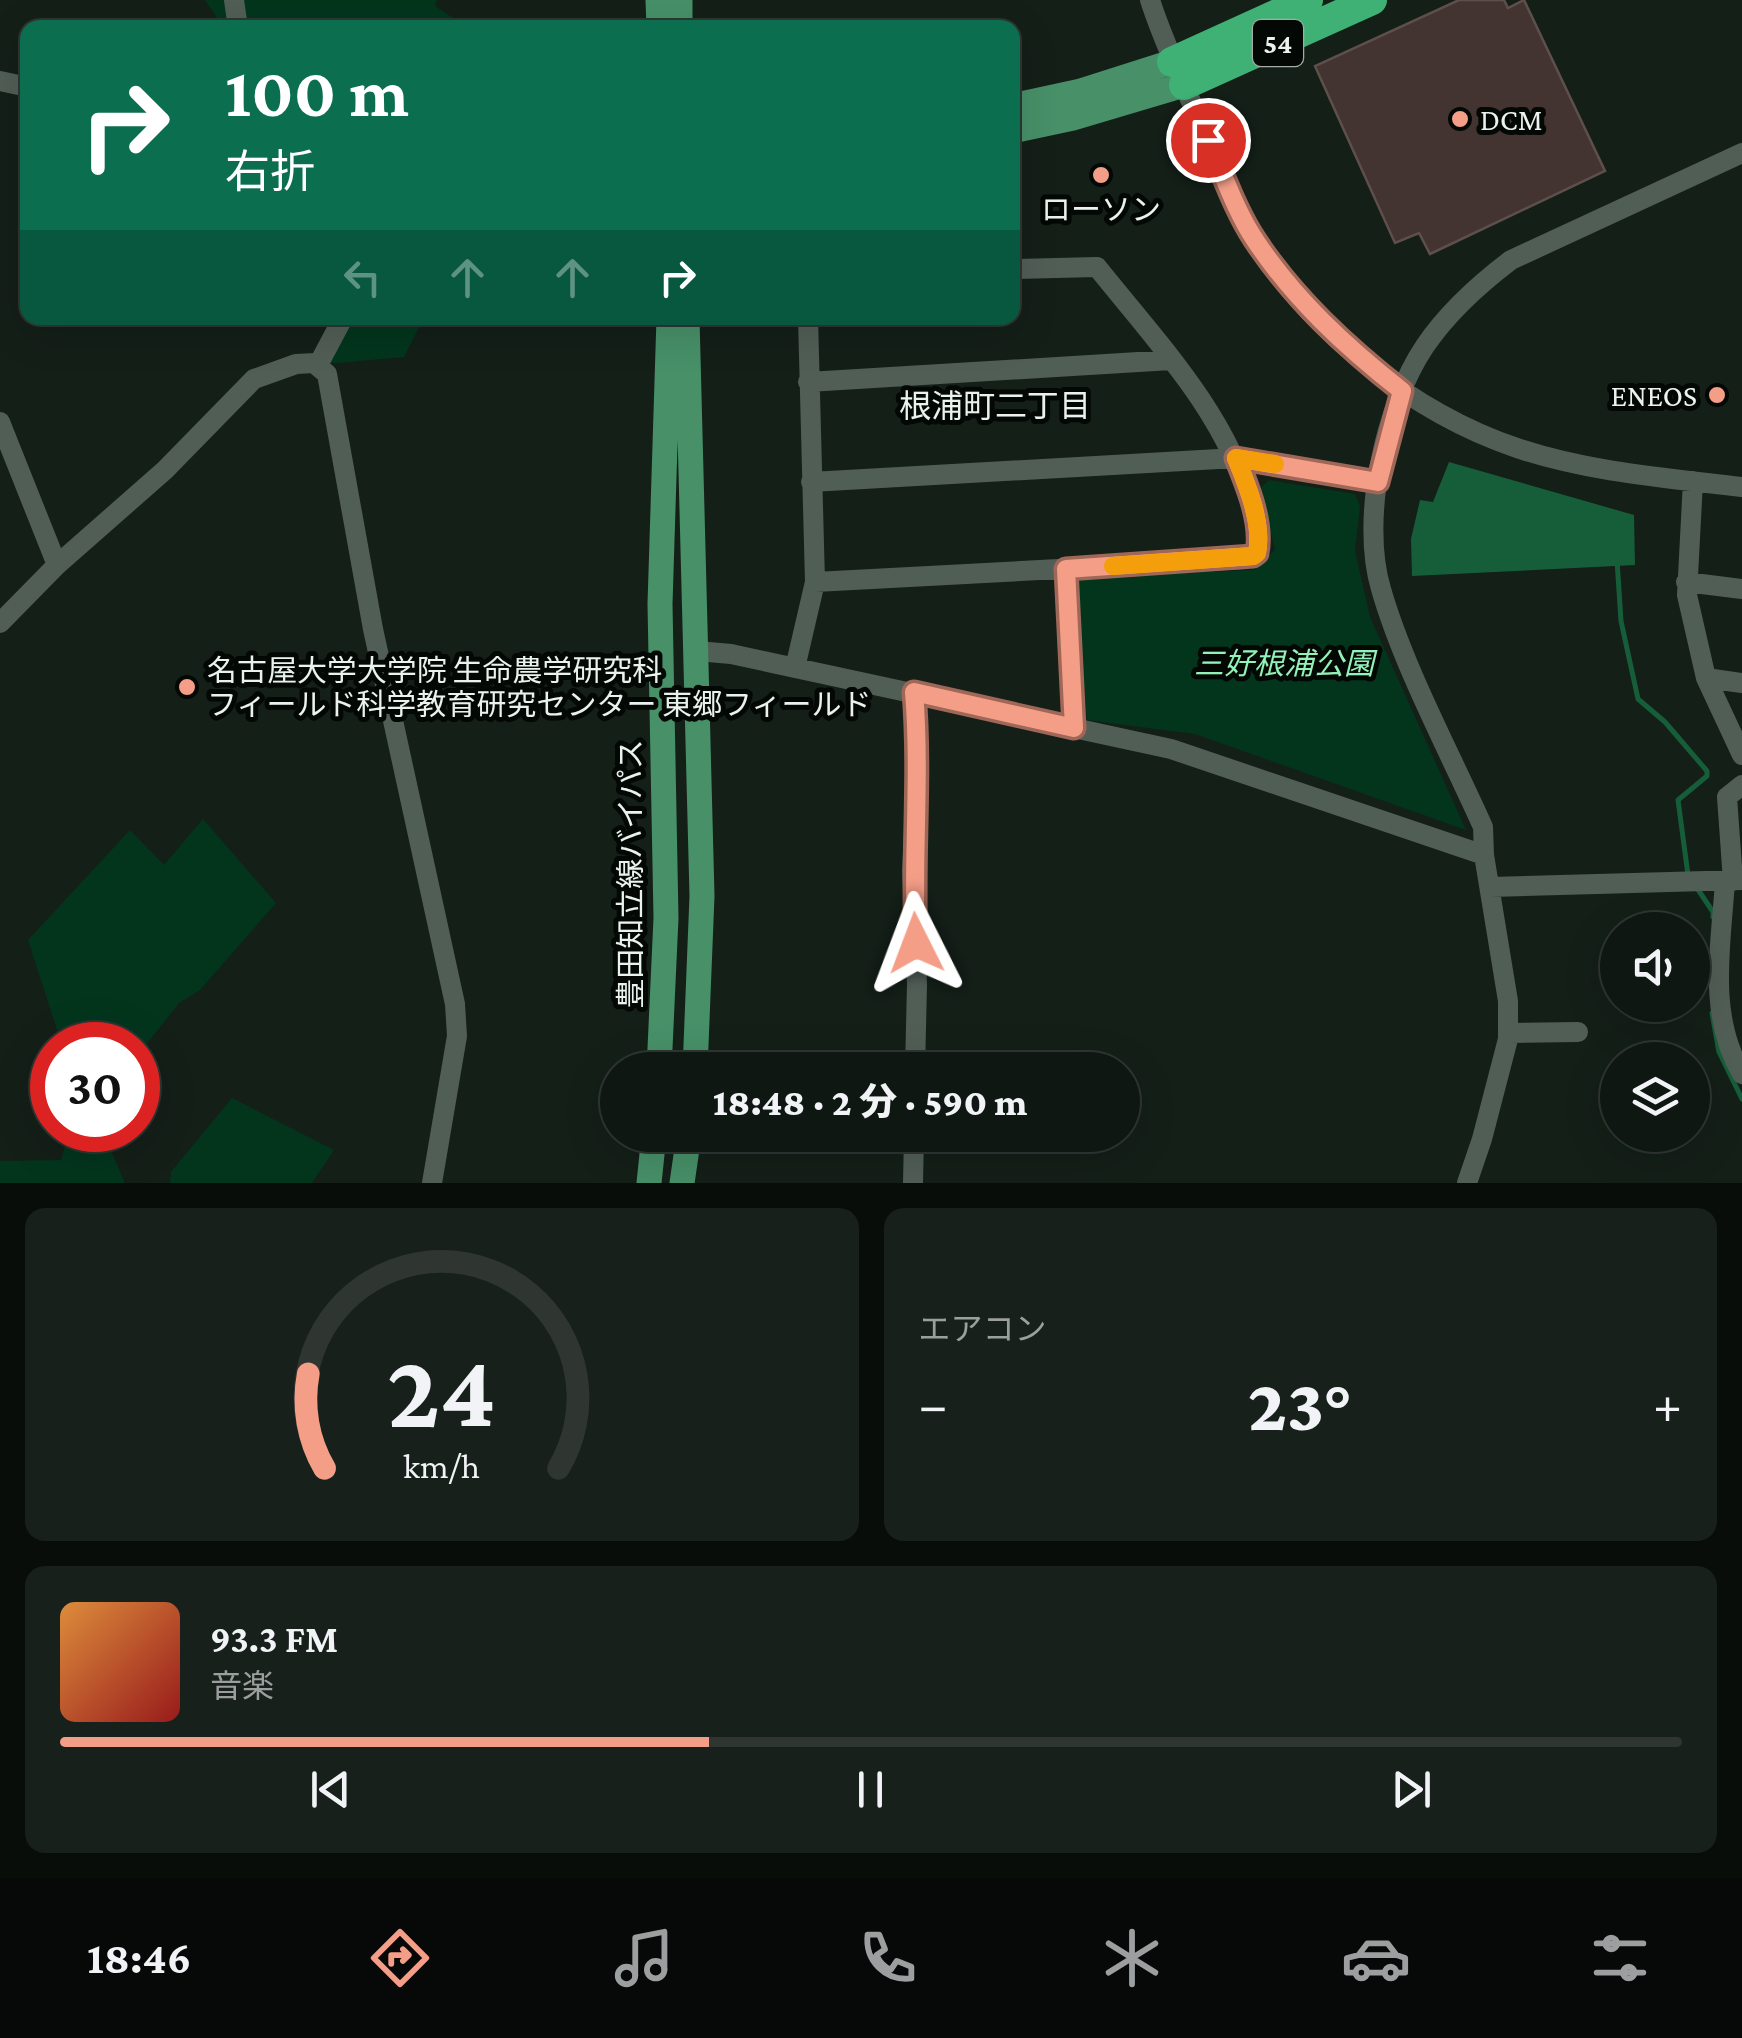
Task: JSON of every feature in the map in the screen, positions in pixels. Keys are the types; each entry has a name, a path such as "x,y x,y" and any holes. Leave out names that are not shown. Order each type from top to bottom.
{"highway":[{"name":"54","path":"1178,73 1308,0"},
{"name":"54","path":"1178,73 1372,0"}],"main road":[{"name":"54","path":"1020,104 1178,73"},
{"name":"54","path":"1020,129 1073,118 1178,73"},
{"name":"豊田知立線バイパス","path":"660,1052 666,918 660,604 670,325"},
{"path":"687,325 702,896 697,1052"},
{"path":"649,1183 652,1152"},
{"path":"682,1183 687,1152"}],"street":[{"path":"1150,0 1178,73 1253,238 1304,304 1358,356 1426,406 1518,448 1594,467 1742,487"},
{"path":"1466,1183 1496,1087 1508,1033 1508,1000 1484,855 1484,827 1381,590 1374,531 1378,482 1402,391 1423,348 1450,312 1511,260 1742,152"},
{"path":"814,582 1066,569 1257,553 1258,536 1245,481 1220,427 1097,267 1020,270"},
{"path":"318,365 339,325"},
{"path":"796,668 814,582 808,325"},
{"path":"808,382 1172,360"},
{"path":"0,622 57,565 165,470 254,380 296,364 318,365 327,374 372,630 454,1004 457,1036 432,1183"},
{"path":"0,422 57,565"},
{"path":"812,482 1236,458 1378,482"},
{"path":"1693,481 1686,582 1706,678 1742,755"},
{"path":"1066,569 1074,728"},
{"path":"1686,582 1742,589"},
{"path":"697,651 914,692 1192,755 1484,855"},
{"path":"1706,678 1742,683"},
{"path":"914,692 918,757 912,870 915,1052"},
{"path":"1742,785 1727,796 1733,880 1719,1006 1732,1057 1742,1074"},
{"path":"1491,887 1733,880"},
{"path":"1508,1033 1578,1032"},
{"path":"913,1183 914,1152"}],"green space":[{"path":"205,0 437,0 435,6 456,20 218,20"},
{"path":"348,325 420,325 404,357 326,364"},
{"name":"三好根浦公園","path":"1269,480 1355,494 1360,506 1355,551 1370,617 1466,830 1195,734 1087,720 1074,577 1254,570 1275,550 1260,488"},
{"path":"203,819 276,903 200,990 179,1003 160,1027 160,1022 55,1022 28,940 130,830 164,865"},
{"path":"232,1098 334,1150 312,1183 170,1183 171,1172"},
{"path":"63,1152 112,1152 125,1183 0,1183 0,1161 61,1160"}],"shaded area":[{"path":"1449,462 1634,515 1635,565 1412,576 1411,539 1420,500 1433,502"}],"building":[{"name":"DCM","path":"1459,0 1504,0 1508,8 1524,0 1605,171 1430,254 1419,233 1395,243 1315,66"}],"waterway":[{"path":"1617,560 1621,621 1638,699 1665,722 1707,771 1707,776 1678,800 1688,875"},
{"path":"1697,888 1713,917"},
{"path":"1712,1013 1719,1052 1742,1099"}],"slow traffic":[{"path":"1113,566 1253,556 1259,546 1255,518 1236,458 1275,464"}],"place":[{"name":"DCM","path":"1460,119"},
{"name":"ローソン","path":"1101,175"},
{"name":"ENEOS","path":"1717,395"},
{"name":"名古屋大学大学院 生命農学研究科 フィールド科学教育研究センター 東郷フィールド","path":"187,687"}],"district":[{"name":"根浦町二丁目","path":"995,406"}],"route":[{"path":"916,943 912,870 918,757 914,692 1074,728 1066,569 1253,556 1259,546 1255,518 1236,458 1378,482 1402,391 1358,356 1304,304 1253,238 1208,140"}]}
